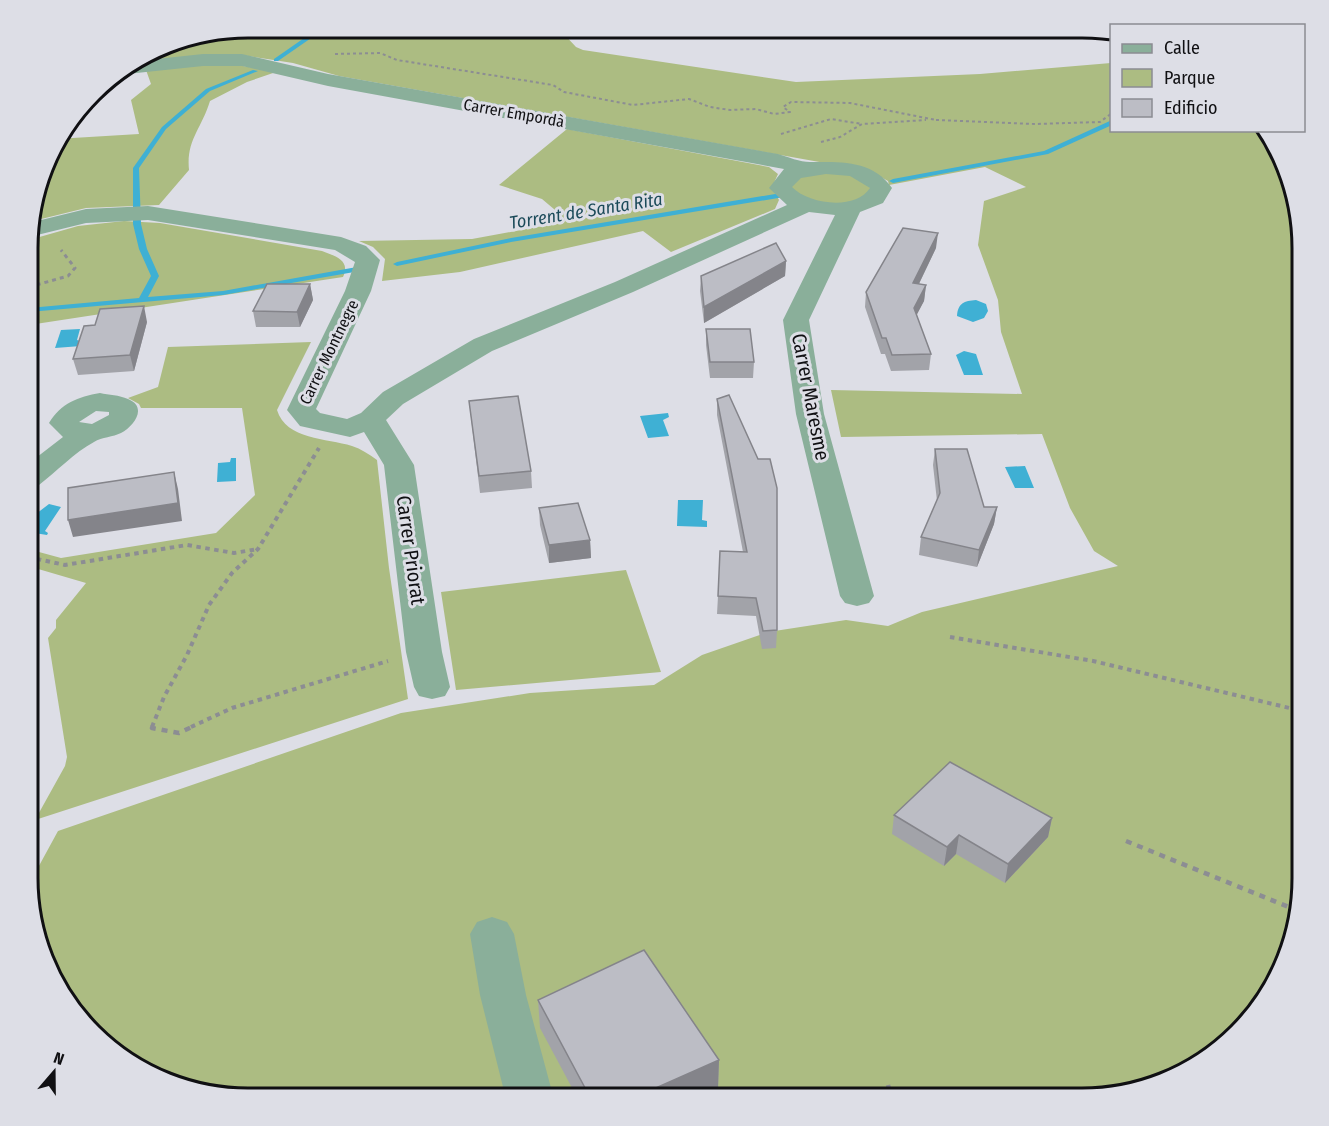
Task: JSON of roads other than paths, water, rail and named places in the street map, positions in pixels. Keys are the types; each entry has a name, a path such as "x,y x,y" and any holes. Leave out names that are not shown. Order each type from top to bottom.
{"street":[{"name":"Carrer Empordà","path":"142,67 220,59 262,63 328,80 809,168 847,169 876,180 881,188 879,195 870,202 851,207"},
{"path":"809,168 783,179 780,188 784,194 805,205 851,207"},
{"name":"Carrer Montnegre","path":"38,228 86,216 148,213 282,233 341,244 357,251 368,260 358,291 301,410 310,420 350,428 371,419 393,398 483,345 624,287 805,205"},
{"name":"Carrer Maresme","path":"851,207 796,320 810,414 857,596"},
{"name":"Carrer Priorat","path":"371,419 399,465 424,652 432,687"},
{"path":"38,471 87,433"},
{"path":"492,934 503,995 527,1088"}],"water":[{"path":"976,300 986,304 988,311 984,318 973,322 957,316 962,304"},
{"path":"80,329 77,340 83,342 81,346 55,348 61,330"},
{"path":"964,351 976,354 983,375 964,375 956,355"},
{"path":"668,413 669,417 663,420 669,436 648,438 640,416"},
{"path":"231,458 236,458 236,481 217,482 218,463 230,462"},
{"path":"1025,466 1034,488 1015,488 1005,467"},
{"path":"678,500 703,500 702,520 707,521 707,527 677,526"},
{"path":"49,504 61,507 45,531 47,535 38,534 38,512"}],"waterway":[{"path":"276,60 308,38"},
{"path":"142,300 155,276 143,249 137,224 136,168 164,128 208,90 255,71"},
{"name":"Torrent de Santa Rita","path":"893,181 1046,153 1110,123"},
{"name":"Torrent de Santa Rita","path":"397,264 511,240 781,195"},
{"name":"Torrent de Santa Rita","path":"38,309 223,293 357,269"}]}
